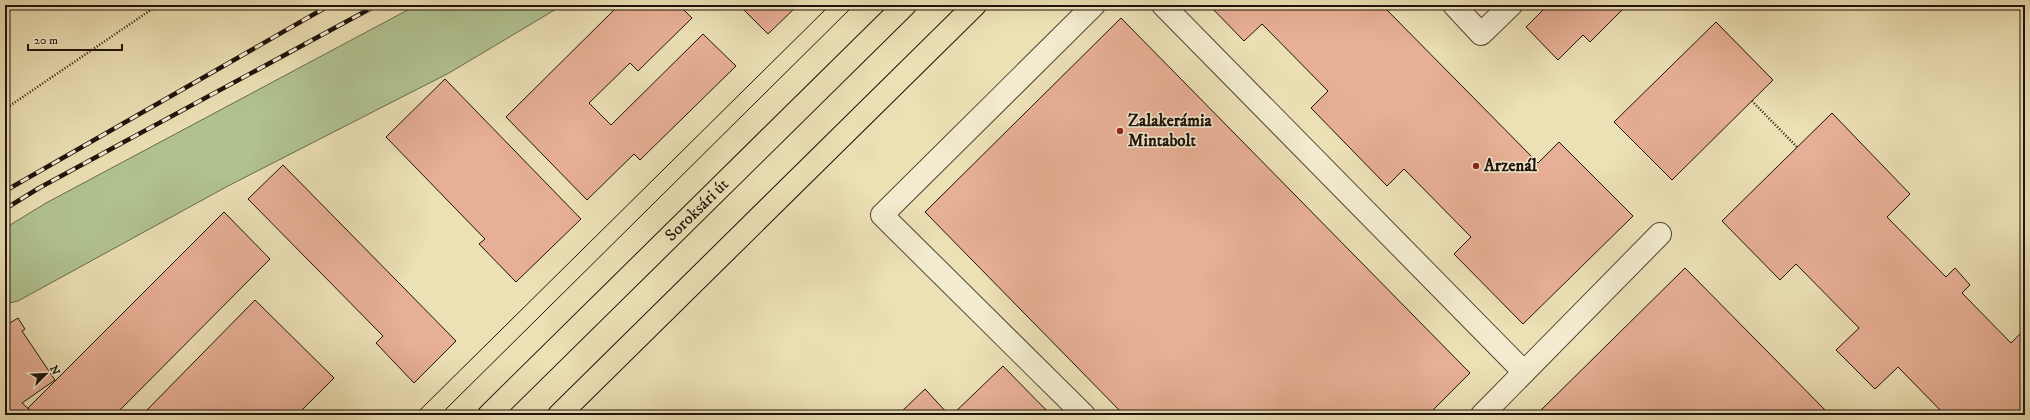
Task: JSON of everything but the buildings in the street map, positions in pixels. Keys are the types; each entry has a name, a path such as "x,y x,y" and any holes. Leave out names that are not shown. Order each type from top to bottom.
{"main road":[{"name":"Soroksári út","path":"489,415 905,5"},
{"path":"559,415 975,5"}],"lane":[{"path":"1084,415 882,215 1094,5"},
{"path":"1163,5 1524,372"},
{"path":"1454,5 1481,34 1511,5"},
{"path":"1482,415 1660,234"}],"path":[{"path":"5,109 158,5"},
{"path":"1752,101 1797,147"}],"green space":[{"path":"417,5 563,5 449,73 228,186 18,301 5,304 5,228 46,203"}],"tram line":[{"path":"415,415 830,5"},
{"path":"440,415 854,5"}],"railway":[{"path":"5,191 330,5"},
{"path":"5,209 39,188 377,5"}],"place":[{"name":"Zalakerámia Mintabolt","path":"1120,131"},
{"name":"Arzenál","path":"1476,166"}]}
